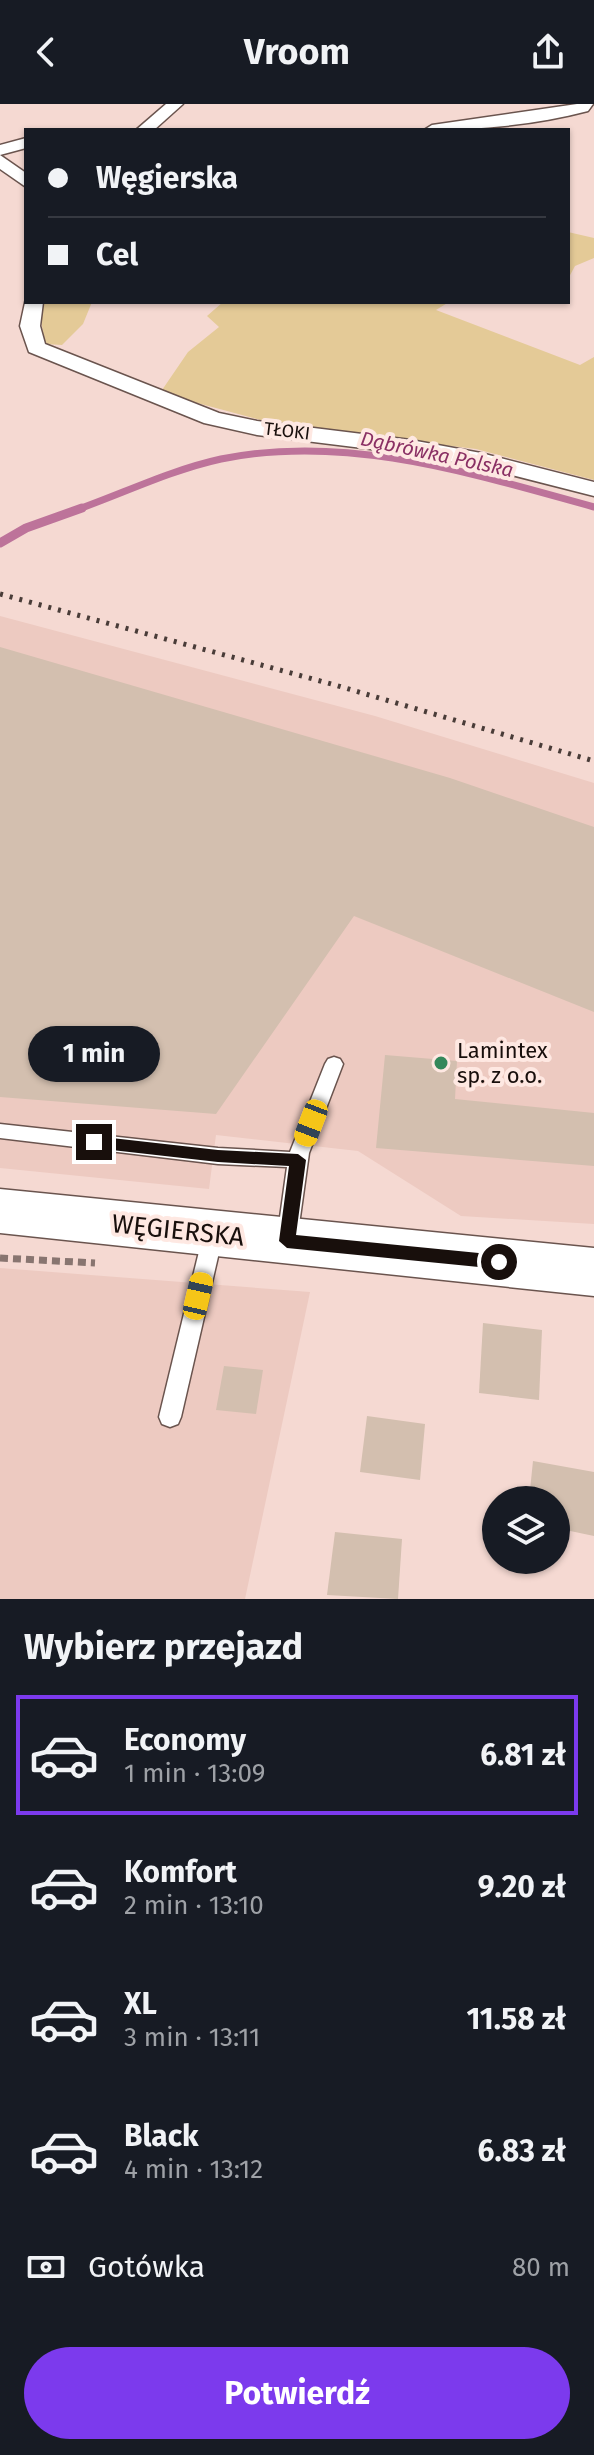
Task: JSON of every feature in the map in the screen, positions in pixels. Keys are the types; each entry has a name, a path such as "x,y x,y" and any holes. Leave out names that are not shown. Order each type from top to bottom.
{"main road":[{"name":"WĘGIERSKA","path":"0,1211 594,1272"}],"street":[{"path":"146,128 175,104"},
{"path":"448,128 564,113 583,108 585,104"},
{"path":"0,150 24,144"},
{"path":"0,160 24,180"},
{"name":"TŁOKI","path":"33,304 30,326 36,348 212,418 257,428 411,447 594,489"}],"lane":[{"path":"287,1241 298,1160 334,1064"},
{"path":"0,1131 218,1156 298,1160"},
{"path":"170,1417 214,1234"}],"shaded area":[{"path":"570,232 594,238 594,258 575,266 570,275"},
{"path":"38,304 91,304 83,324 62,345 45,344"},
{"path":"221,304 446,304 436,310 580,365 594,357 594,480 476,449 279,425 160,393 188,352 219,327 207,316"},
{"path":"0,616 375,716 594,783 594,1224 461,1216 358,1151 216,1135 209,1189 0,1168"},
{"path":"0,1268 310,1292 245,1599 0,1599"}],"building":[{"path":"0,647 450,778 594,827 594,1012 354,916 216,1114 0,1097"},
{"path":"385,1055 457,1061 455,1099 594,1113 594,1166 376,1148"},
{"path":"483,1323 542,1330 539,1400 479,1393"},
{"path":"224,1366 263,1370 256,1414 216,1410"},
{"path":"367,1416 425,1424 420,1480 360,1472"},
{"path":"533,1461 594,1472 594,1536 570,1531 570,1486 530,1486"},
{"path":"335,1532 402,1539 398,1599 327,1595"}],"waterway":[{"name":"Dąbrówka Polska","path":"76,510 166,475 221,459 268,452 315,451 362,454 456,470 594,507"},
{"name":"Dąbrówka Polska","path":"0,543 26,528 82,508"}],"railway":[{"path":"0,594 335,685 594,761"}],"place":[{"name":"Lamintex sp. z o.o.","path":"441,1063"}],"route":[{"path":"94,1142 218,1156 298,1160 287,1241 499,1262"}]}
